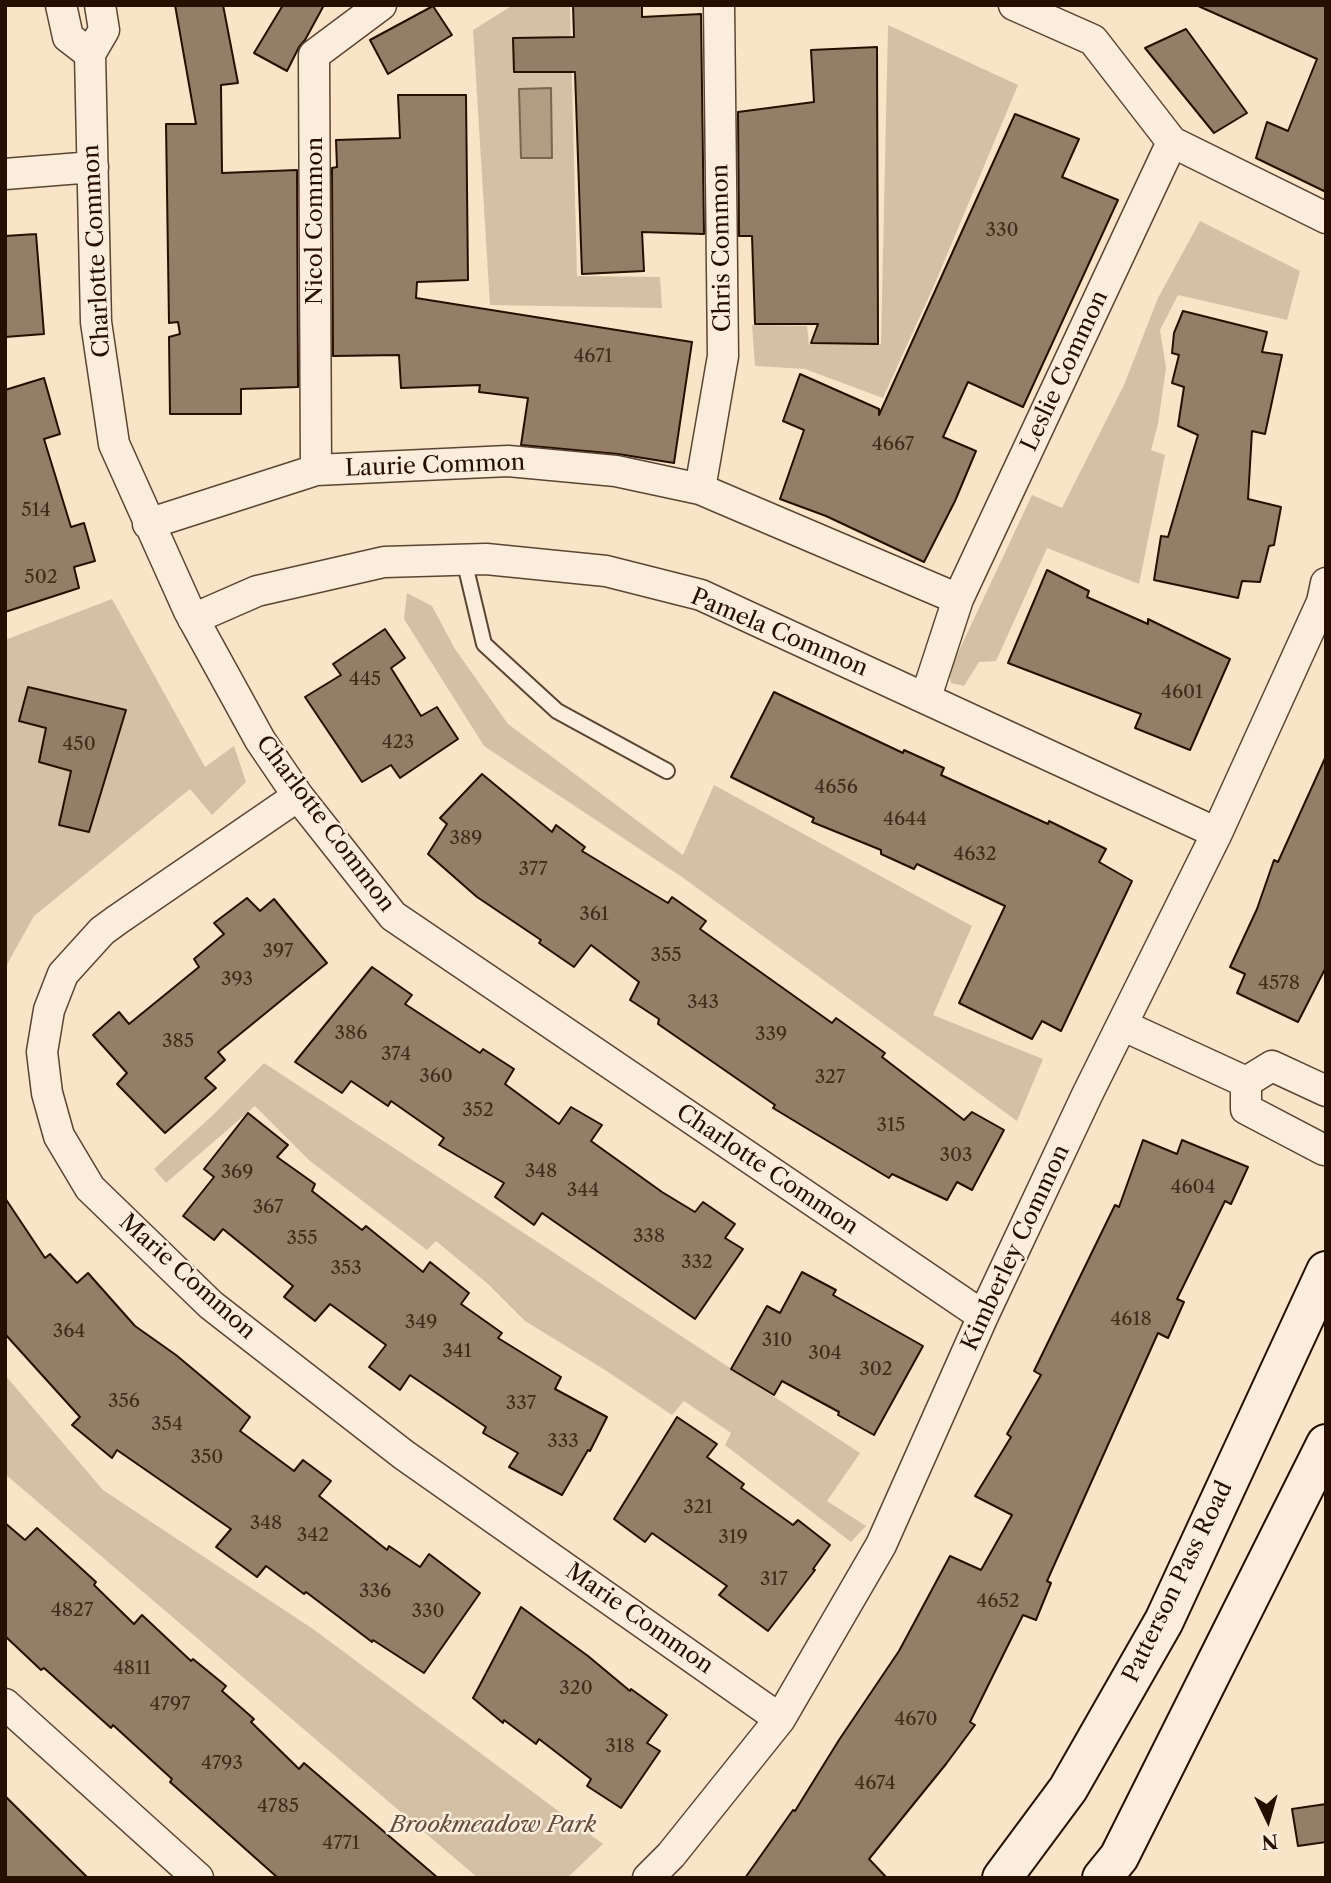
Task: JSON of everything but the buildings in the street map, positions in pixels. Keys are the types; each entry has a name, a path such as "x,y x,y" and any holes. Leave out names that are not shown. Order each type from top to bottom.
{"main road":[{"name":"Patterson Pass Road","path":"1002,1878 1068,1789 1164,1621 1326,1271"},
{"path":"1102,1878 1119,1857 1326,1444"}],"street":[{"path":"61,5 68,37 90,54"},
{"name":"Charlotte Common","path":"100,5 104,30 90,54 96,322 114,444 193,619 260,740 299,796 393,916 983,1315"},
{"name":"Nicol Common","path":"316,470 314,55 381,5"},
{"name":"Chris Common","path":"700,489 723,356 719,5"},
{"path":"1014,5 1093,40 1172,142 1326,218"},
{"name":"Leslie Common","path":"926,697 958,599 1172,142"},
{"path":"5,174 93,167"},
{"name":"Laurie Common","path":"148,524 316,470 508,461 615,471 700,489 958,599"},
{"name":"Pamela Common","path":"193,619 257,591 384,562 486,559 606,571 701,595 1217,833"},
{"name":"Kimberley Common","path":"648,1878 671,1855 780,1718 881,1545 983,1315 1217,833 1322,602 1326,583"},
{"name":"Marie Common","path":"299,796 102,931 63,974 49,1010 42,1052 47,1093 59,1136 90,1188 211,1306 404,1455 780,1718"},
{"path":"1122,1025 1246,1082"},
{"path":"1246,1082 1272,1066 1326,1091"},
{"path":"1246,1082 1246,1109 1326,1149"},
{"path":"5,1704 198,1878"}],"lane":[{"path":"464,560 484,644 557,711 667,771"}],"green space":[{"path":"513,5 570,5 577,276 660,277 662,308 490,305 473,30"},
{"path":"888,25 1018,85 936,281 883,398 805,369 755,366 752,325 807,326 809,344 881,344"},
{"path":"1200,221 1300,271 1287,320 1178,295 1160,330 1166,368 1158,424 1151,450 1165,455 1139,584 1047,548 996,661 979,662 964,686 951,683 949,672 1032,495 1062,508 1124,385 1158,298"},
{"path":"407,593 432,606 455,649 508,724 683,855 714,785 972,926 933,1015 1043,1059 1017,1121 682,877 484,746 404,619"},
{"path":"112,599 205,767 234,746 246,782 212,815 190,789 34,916 5,968 5,640"},
{"path":"264,1063 860,1453 827,1501 866,1526 851,1542 725,1445 731,1433 684,1401 672,1415 525,1321 488,1284 436,1241 427,1250 310,1161 255,1106 166,1183 154,1169"},
{"name":"Brookmeadow Park","path":"5,1375 103,1490 313,1629 603,1844 567,1878 478,1878 5,1474"}],"shaded area":[{"path":"551,88 552,158 521,158 519,89"}]}
